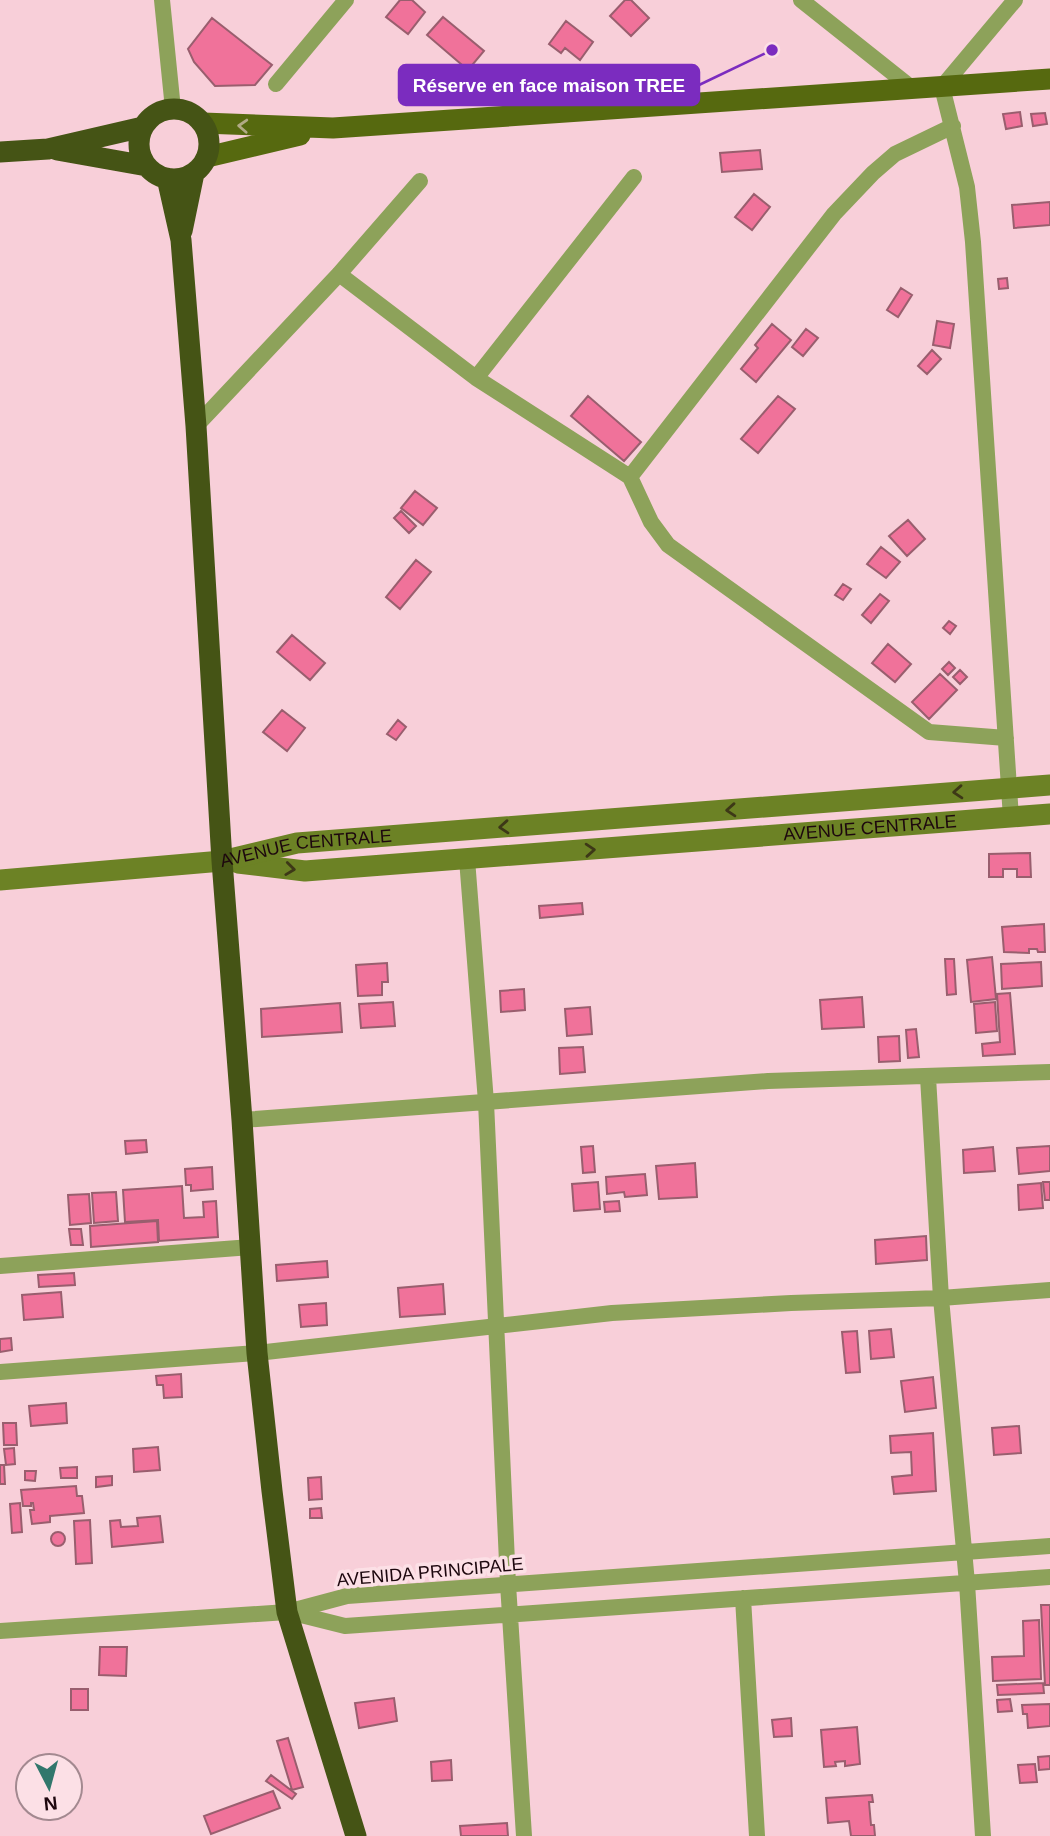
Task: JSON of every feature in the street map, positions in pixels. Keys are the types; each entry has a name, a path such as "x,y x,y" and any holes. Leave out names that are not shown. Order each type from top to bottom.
{"highway":[{"path":"181,240 200,165 209,145 208,134 195,115 173,109 161,111 151,117 143,127 139,140 140,154 147,166 167,178 181,178 200,165"},
{"path":"0,152 48,149 143,127"},
{"path":"48,149 147,166"},
{"path":"167,178 181,240 257,1353 287,1612 356,1836"}],"main road":[{"path":"202,123 246,127 333,128 1050,79"},
{"path":"200,165 333,128"}],"street":[{"path":"162,0 173,109"},
{"path":"276,84 346,0"},
{"path":"800,0 913,89"},
{"path":"1011,818 973,242 967,187 942,87 1015,0"},
{"path":"630,477 834,214 873,173 895,155 953,126"},
{"path":"476,378 634,177"},
{"path":"195,426 339,274 420,181"},
{"path":"339,274 476,378 630,477 651,522 668,545 929,732 1006,738"},
{"name":"AVENUE CENTRALE","path":"222,861 297,843 1050,785"},
{"name":"AVENUE CENTRALE","path":"222,861 305,871 1050,814"},
{"path":"467,859 486,1102 508,1584 524,1836"},
{"path":"0,880 222,861"},
{"path":"242,1120 768,1082 1050,1072"},
{"path":"928,1077 941,1298 967,1583 983,1836"},
{"path":"0,1266 251,1247"},
{"path":"0,1371 257,1353 495,1328 612,1312 941,1298 1050,1290"},
{"name":"AVENIDA PRINCIPALE","path":"287,1612 347,1596 1050,1546"},
{"path":"0,1631 287,1612 345,1626 1050,1577"},
{"path":"744,1598 757,1836"}],"building":[{"path":"400,0 412,0 425,12 408,34 386,17"},
{"path":"625,0 631,0 649,18 631,36 610,16"},
{"path":"443,17 484,51 468,70 427,35"},
{"path":"212,18 272,65 255,85 215,86 194,62 188,49"},
{"path":"566,21 593,42 580,60 565,48 561,53 549,44"},
{"path":"1020,112 1022,126 1006,129 1003,114"},
{"path":"1045,113 1047,124 1033,126 1031,114"},
{"path":"760,150 762,169 722,172 720,153"},
{"path":"754,194 770,207 752,230 735,217"},
{"path":"1050,202 1050,225 1014,228 1012,205"},
{"path":"1007,278 1008,288 999,289 998,279"},
{"path":"901,288 912,295 898,317 887,310"},
{"path":"937,321 954,324 950,348 933,345"},
{"path":"772,324 791,340 756,382 741,369"},
{"path":"806,329 818,338 803,356 792,347"},
{"path":"932,350 941,359 927,374 918,366"},
{"path":"588,396 641,442 624,461 571,416"},
{"path":"778,396 795,409 758,453 741,439"},
{"path":"415,491 437,508 423,525 401,508"},
{"path":"401,511 416,526 409,533 394,518"},
{"path":"908,520 925,539 907,556 889,536"},
{"path":"881,547 900,562 886,578 867,564"},
{"path":"416,560 431,572 400,609 386,597"},
{"path":"843,584 851,589 843,600 835,595"},
{"path":"880,594 889,601 871,623 862,615"},
{"path":"949,621 956,626 950,634 943,628"},
{"path":"292,635 325,663 310,680 277,652"},
{"path":"888,644 911,664 895,682 872,663"},
{"path":"949,662 955,668 948,675 942,669"},
{"path":"960,670 967,677 960,684 953,677"},
{"path":"940,674 957,690 929,719 912,702"},
{"path":"282,710 305,728 287,751 263,732"},
{"path":"398,720 406,727 396,740 387,734"},
{"path":"1030,853 1031,877 1017,877 1017,869 1003,869 1003,877 989,877 989,854"},
{"path":"582,903 583,914 540,918 539,906"},
{"path":"1044,924 1045,952 1029,949 1029,953 1004,952 1002,927"},
{"path":"992,957 996,999 971,1002 967,960"},
{"path":"945,959 954,959 956,994 947,995"},
{"path":"1041,962 1042,986 1002,989 1001,964"},
{"path":"387,963 388,982 382,982 382,995 358,996 356,965"},
{"path":"524,989 525,1010 501,1012 500,991"},
{"path":"1010,993 1015,1054 983,1056 982,1044 1000,1042 997,994"},
{"path":"862,997 864,1027 822,1029 820,1000"},
{"path":"393,1002 395,1026 361,1028 359,1004"},
{"path":"995,1002 997,1031 976,1033 974,1004"},
{"path":"340,1003 342,1032 262,1037 261,1009"},
{"path":"590,1007 592,1034 567,1036 565,1009"},
{"path":"916,1029 919,1057 908,1058 906,1030"},
{"path":"899,1036 900,1061 879,1062 878,1037"},
{"path":"583,1047 585,1072 560,1074 559,1048"},
{"path":"146,1140 147,1152 126,1154 125,1141"},
{"path":"593,1146 595,1172 583,1173 581,1147"},
{"path":"1050,1146 1050,1171 1019,1174 1017,1148"},
{"path":"993,1147 995,1171 964,1173 963,1150"},
{"path":"695,1163 697,1197 659,1199 656,1166"},
{"path":"212,1167 213,1189 191,1191 191,1185 186,1185 185,1169"},
{"path":"645,1174 647,1195 625,1197 624,1192 607,1194 606,1177"},
{"path":"598,1182 600,1209 574,1211 572,1184"},
{"path":"1043,1182 1050,1182 1050,1200 1045,1200"},
{"path":"1041,1183 1043,1208 1019,1210 1018,1185"},
{"path":"182,1186 184,1218 204,1217 203,1202 216,1201 218,1237 159,1241 158,1220 125,1222 123,1190"},
{"path":"116,1192 118,1221 94,1223 92,1193"},
{"path":"89,1194 91,1223 70,1225 68,1195"},
{"path":"619,1201 620,1211 605,1212 604,1202"},
{"path":"157,1221 158,1242 91,1247 90,1226"},
{"path":"69,1229 81,1229 83,1245 71,1245"},
{"path":"926,1236 927,1260 876,1264 875,1240"},
{"path":"327,1261 328,1277 277,1281 276,1265"},
{"path":"74,1273 75,1285 39,1287 38,1275"},
{"path":"443,1284 445,1314 400,1317 398,1288"},
{"path":"61,1292 63,1317 24,1320 22,1295"},
{"path":"326,1303 327,1325 301,1327 299,1305"},
{"path":"891,1329 894,1357 871,1359 869,1331"},
{"path":"857,1331 860,1372 846,1373 842,1332"},
{"path":"11,1338 12,1350 0,1352 0,1339"},
{"path":"181,1374 182,1397 164,1398 163,1385 157,1385 156,1376"},
{"path":"933,1377 936,1408 905,1412 901,1381"},
{"path":"66,1403 67,1423 31,1426 29,1406"},
{"path":"3,1423 16,1423 17,1445 4,1445"},
{"path":"1019,1426 1021,1453 994,1455 992,1428"},
{"path":"933,1433 936,1491 894,1494 892,1477 912,1475 911,1452 891,1453 890,1436"},
{"path":"158,1447 160,1470 134,1472 133,1449"},
{"path":"14,1448 15,1464 6,1465 4,1449"},
{"path":"0,1465 4,1465 5,1484 0,1484"},
{"path":"77,1467 77,1478 61,1478 60,1468"},
{"path":"25,1471 36,1471 35,1481 25,1480"},
{"path":"112,1476 112,1485 96,1487 96,1477"},
{"path":"321,1477 322,1499 309,1500 308,1478"},
{"path":"76,1486 77,1496 82,1496 84,1513 50,1516 50,1522 32,1524 30,1510 34,1510 33,1503 31,1506 23,1506 21,1490"},
{"path":"20,1503 22,1532 12,1533 10,1504"},
{"path":"321,1508 322,1518 310,1518 310,1509"},
{"path":"160,1516 163,1542 112,1547 110,1521 120,1520 121,1527 138,1526 137,1518"},
{"path":"90,1520 92,1563 76,1564 74,1521"},
{"path":"55,1532 61,1532 65,1539 61,1546 55,1546 51,1542 51,1536"},
{"path":"1041,1605 1050,1605 1050,1685 1045,1685"},
{"path":"1039,1620 1041,1679 993,1681 992,1657 1024,1656 1023,1621"},
{"path":"100,1647 127,1647 126,1676 99,1675"},
{"path":"1043,1683 1044,1693 998,1695 997,1685"},
{"path":"71,1689 88,1689 88,1710 71,1710"},
{"path":"394,1698 397,1721 359,1728 355,1703"},
{"path":"1010,1699 1012,1711 998,1712 997,1700"},
{"path":"1050,1704 1050,1726 1028,1728 1027,1714 1023,1714 1022,1705"},
{"path":"791,1718 792,1736 774,1737 772,1720"},
{"path":"857,1727 860,1764 845,1766 845,1761 835,1762 836,1766 824,1767 821,1730"},
{"path":"288,1738 303,1787 292,1790 277,1741"},
{"path":"1050,1756 1050,1769 1039,1770 1038,1757"},
{"path":"451,1760 452,1780 432,1781 431,1762"},
{"path":"1035,1764 1037,1782 1020,1783 1018,1765"},
{"path":"271,1775 296,1794 292,1799 266,1781"},
{"path":"273,1791 280,1808 211,1834 204,1816"},
{"path":"872,1795 873,1802 869,1802 875,1836 851,1836 849,1821 828,1823 826,1798"},
{"path":"507,1823 508,1836 461,1836 460,1826"}],"place":[{"name":"Réserve en face maison TREE","path":"772,50"}]}
